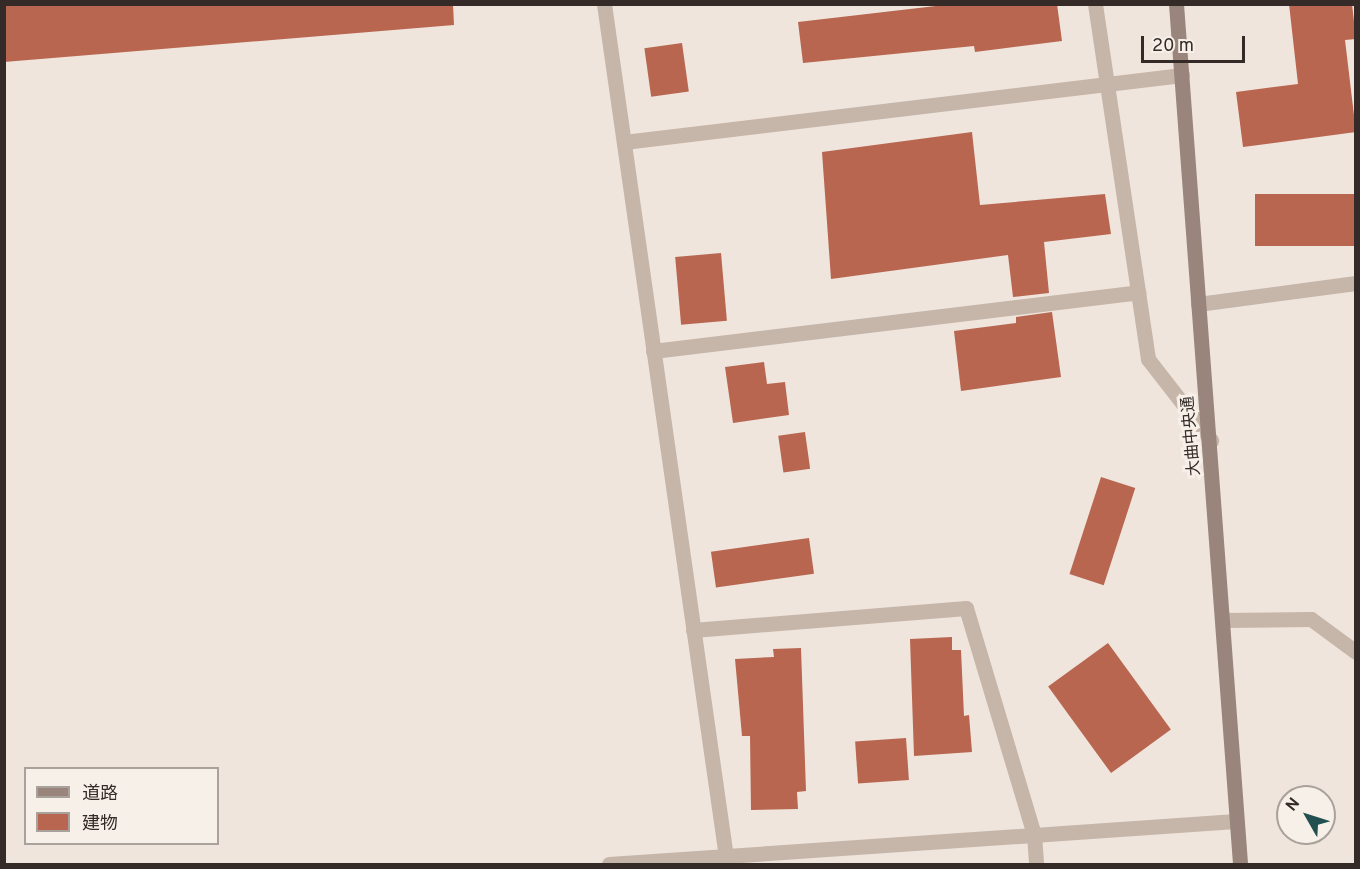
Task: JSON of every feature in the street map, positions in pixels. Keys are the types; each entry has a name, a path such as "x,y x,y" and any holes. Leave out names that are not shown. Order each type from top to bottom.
{"main road":[{"name":"大曲中央通","path":"1176,4 1198,304 1211,440 1240,864"}],"street":[{"path":"604,4 726,859"},
{"path":"1095,4 1148,359 1211,440"},
{"path":"624,142 1182,75"},
{"path":"1198,304 1356,283"},
{"path":"653,351 1138,292"},
{"path":"693,630 966,608 1034,834 1036,864"},
{"path":"1223,620 1311,619 1356,652"},
{"path":"609,864 726,859 1034,834 1236,821"}],"building":[{"path":"4,4 453,4 454,25 4,62"},
{"path":"953,4 1057,4 1062,41 975,52 974,46 803,63 798,22"},
{"path":"1289,4 1352,4 1356,39 1345,40 1356,132 1243,147 1236,92 1298,84"},
{"path":"682,43 689,92 651,97 644,48"},
{"path":"972,132 980,205 1105,194 1111,234 1044,242 1049,293 1013,297 1008,255 831,279 822,152"},
{"path":"1255,194 1356,194 1356,246 1255,246"},
{"path":"721,253 727,321 681,325 675,257"},
{"path":"1052,312 1061,377 961,391 954,331 1016,323 1016,317"},
{"path":"764,362 767,384 785,382 789,415 733,423 725,367"},
{"path":"805,432 810,469 783,472 778,436"},
{"path":"1101,477 1135,488 1104,585 1069,574"},
{"path":"809,538 814,574 716,587 711,552"},
{"path":"952,637 952,650 961,650 964,716 969,715 972,752 914,756 910,639"},
{"path":"1108,643 1171,730 1111,773 1048,686"},
{"path":"801,648 806,791 797,792 798,809 751,810 750,736 742,736 735,659 774,657 773,649"},
{"path":"906,738 909,780 858,783 855,742"}]}
